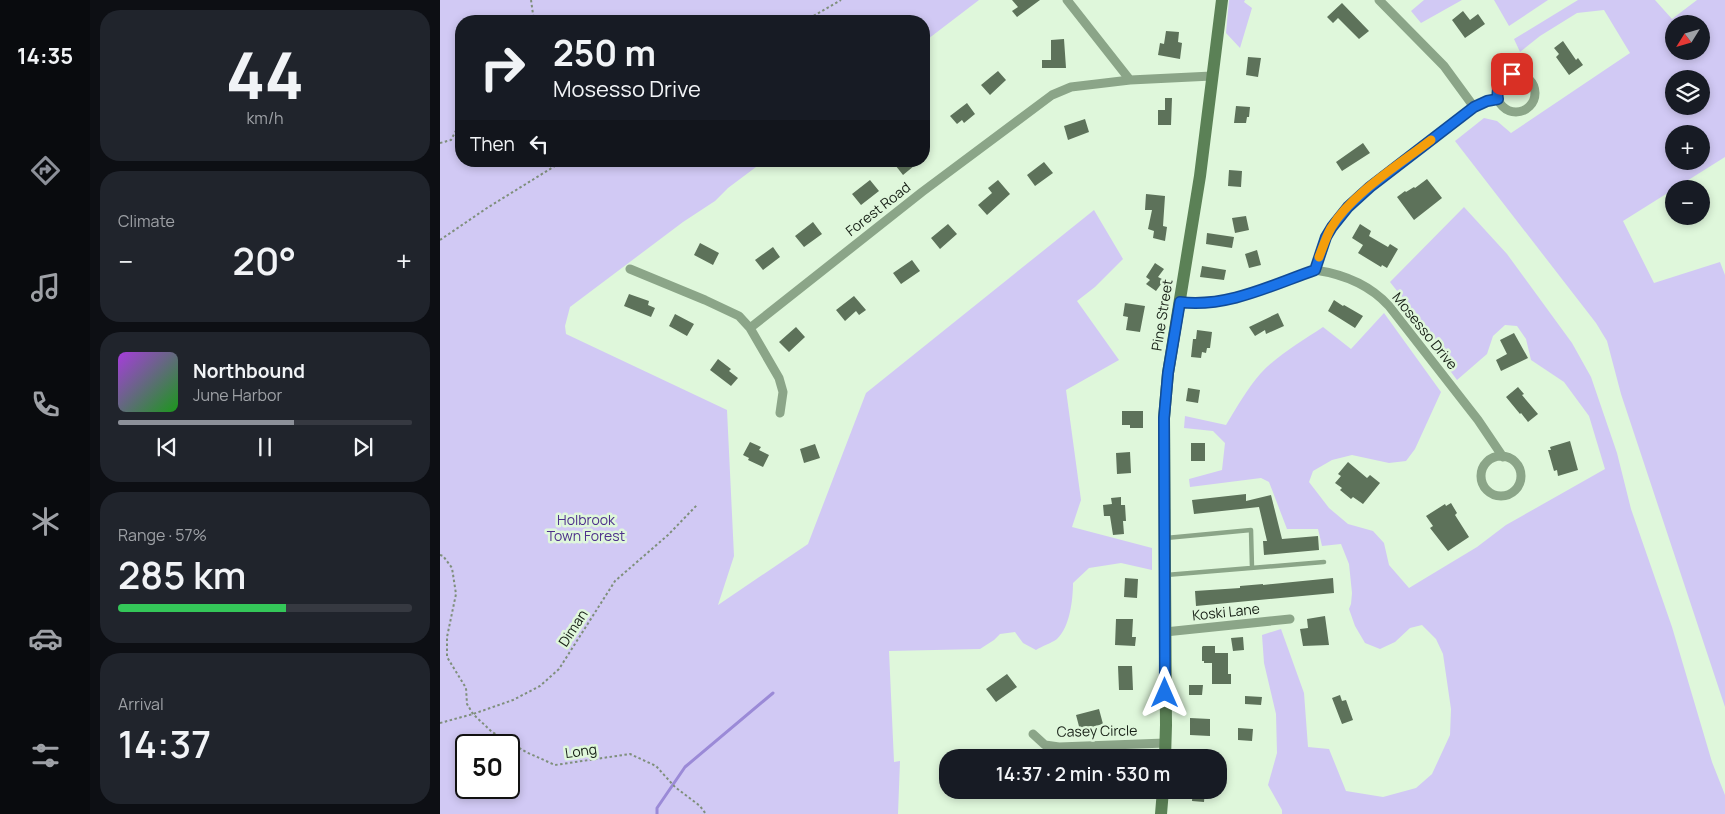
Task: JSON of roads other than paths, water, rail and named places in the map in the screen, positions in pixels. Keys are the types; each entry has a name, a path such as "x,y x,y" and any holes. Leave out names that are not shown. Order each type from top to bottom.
{"main road":[{"name":"Pine Street","path":"1165,749 1164,418 1168,373 1200,176 1222,0"},
{"path":"1161,814 1162,799"}],"street":[{"path":"1067,0 1130,80"},
{"path":"1379,0 1444,66 1474,107"},
{"path":"1518,74 1524,76 1534,85 1533,103 1524,111 1511,112 1498,99 1498,87 1506,77 1518,74"},
{"name":"Forest Road","path":"750,328 922,192 1052,95 1071,87 1130,80 1212,76"},
{"path":"1180,302 1204,304 1225,300 1315,270 1329,232 1348,207 1361,194 1474,107 1487,101 1498,99"},
{"path":"630,269 739,316 750,328 779,378 783,392 780,413"},
{"name":"Mosesso Drive","path":"1315,270 1360,284 1380,297 1478,420 1502,457 1514,462 1520,474 1518,486 1514,491 1502,496 1495,496 1485,488 1481,476 1482,470 1490,460 1502,457"},
{"name":"Koski Lane","path":"1165,632 1290,619"},
{"name":"Casey Circle","path":"1033,734 1045,745 1059,747 1165,743"}],"lane":[{"path":"1164,538 1251,530 1252,568"},
{"path":"1164,575 1324,562"}],"waterway":[{"path":"657,814 657,808 685,767 773,693"}],"park label":[{"name":"Holbrook Town Forest","path":"586,528"}]}
